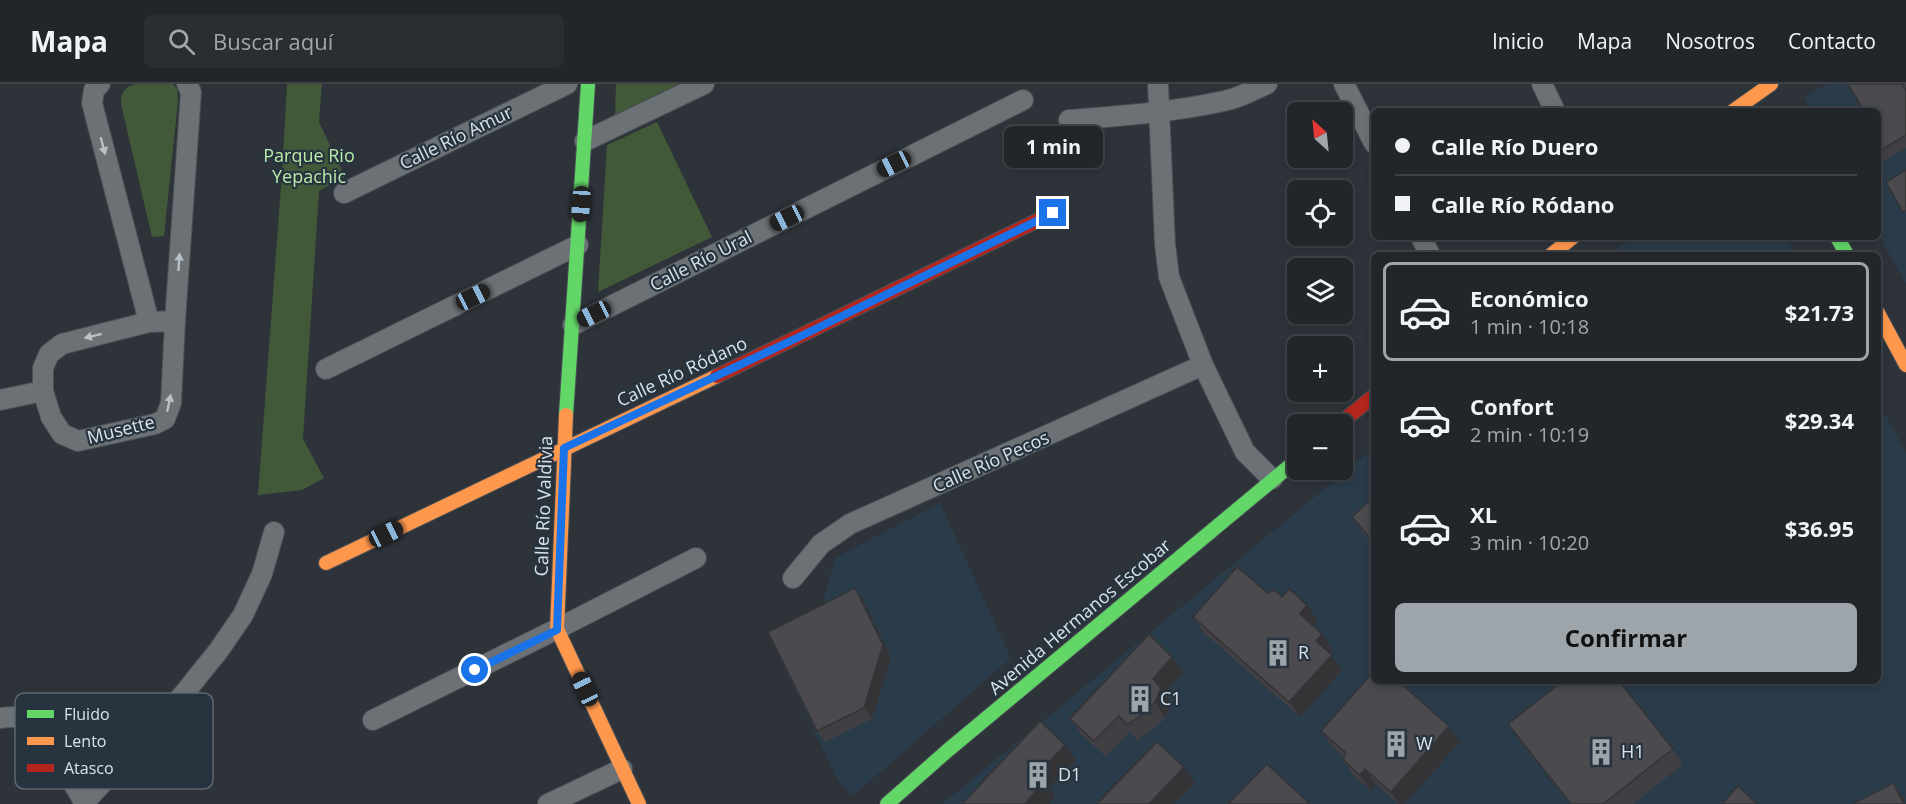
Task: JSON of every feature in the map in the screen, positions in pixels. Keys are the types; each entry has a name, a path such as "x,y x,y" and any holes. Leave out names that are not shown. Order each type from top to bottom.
{"street":[{"path":"100,84 94,90 92,103 149,322"},
{"name":"Musette","path":"175,321 149,322 62,344 49,354 43,368 43,390 51,417 62,434 78,441 155,424 165,419 171,403 191,92 188,84"},
{"name":"Calle Río Amur","path":"344,193 567,84"},
{"name":"Calle Río Valdivia","path":"588,84 564,448 557,630 639,804"},
{"path":"585,141 704,84"},
{"path":"1158,84 1165,244 1169,277 1203,365 1245,452 1272,480"},
{"path":"1069,120 1159,111 1225,101 1267,84"},
{"path":"1344,84 1371,137"},
{"path":"1542,84 1554,108"},
{"path":"1736,108 1771,84"},
{"name":"Calle Río Ural","path":"573,325 1023,100"},
{"name":"Calle Río Ródano","path":"326,563 1053,213"},
{"path":"1555,252 1569,240"},
{"path":"326,369 578,245"},
{"path":"1881,319 1906,365"},
{"name":"Calle Río Pecos","path":"793,578 821,544 850,524 1203,365"},
{"path":"0,400 43,390"},
{"path":"1352,414 1371,398"},
{"name":"Avenida Hermanos Escobar","path":"886,804 1287,468"},
{"path":"184,693 219,650 243,615 262,574 274,532"},
{"path":"373,720 557,630 696,558"},
{"path":"0,718 15,716"},
{"path":"548,804 622,769"},
{"path":"76,789 84,803 97,789"}],"shaded area":[{"path":"1828,84 1906,84 1906,284 1881,238 1881,108 1810,108 1804,97"},
{"path":"1628,240 1788,240 1794,252 1614,252"},
{"path":"1881,407 1906,452 1906,804 942,804 1335,480 1353,480 1353,465 1371,450 1371,684 1881,684"},
{"path":"940,503 1011,658 853,796 838,781 768,634 822,605 835,558"}],"green space":[{"path":"136,84 173,84 177,89 178,101 164,236 152,237 121,104 124,91"},
{"name":"Parque Rio Yepachic","path":"287,84 322,84 319,122 345,177 319,191 303,439 324,478 302,490 258,495 282,173"},
{"path":"616,84 679,84 615,115"},
{"path":"657,122 712,237 598,292 607,145"}],"building":[{"path":"1848,84 1902,84 1906,91 1906,135 1881,150 1881,108 1862,108"},
{"path":"1906,170 1906,210 1903,212 1886,182"},
{"path":"1371,499 1371,539 1352,517"},
{"name":"R","path":"1237,567 1268,593 1274,590 1282,597 1289,589 1307,605 1300,614 1322,634 1316,641 1332,655 1289,702 1193,617"},
{"path":"855,588 883,645 864,708 817,731 768,632"},
{"path":"1149,634 1172,657 1153,679 1161,688 1155,702 1127,725 1119,716 1094,741 1070,719"},
{"name":"W","path":"1371,674 1371,684 1401,684 1449,726 1391,792 1365,769 1360,775 1343,760 1346,753 1321,731"},
{"name":"H1","path":"1559,684 1621,684 1673,749 1603,804 1571,804 1508,724"},
{"path":"1040,721 1065,745 1038,774 1044,781 1025,804 962,804"},
{"path":"1157,742 1184,767 1149,804 1097,804"},
{"path":"1267,764 1310,804 1228,804"},
{"path":"1893,783 1904,804 1853,804"},
{"path":"1738,786 1757,804 1722,804"}],"traffic: fast":[{"path":"566,415 588,84"},
{"path":"1839,240 1845,252"},
{"path":"887,804 947,751 1287,468"}],"traffic: slow":[{"path":"1737,108 1771,84"},
{"path":"1555,252 1569,240"},
{"path":"1881,319 1906,365"},
{"path":"326,563 717,376"},
{"path":"566,415 557,629 639,804"}],"traffic: jam":[{"path":"717,376 1053,213"},
{"path":"1352,414 1371,398"}],"place":[{"name":"R","path":"1278,653"},
{"name":"C1","path":"1140,699"},
{"name":"W","path":"1396,744"},
{"name":"H1","path":"1601,752"},
{"name":"D1","path":"1038,775"}],"route":[{"path":"475,670 557,630 564,448 1053,213"}]}
